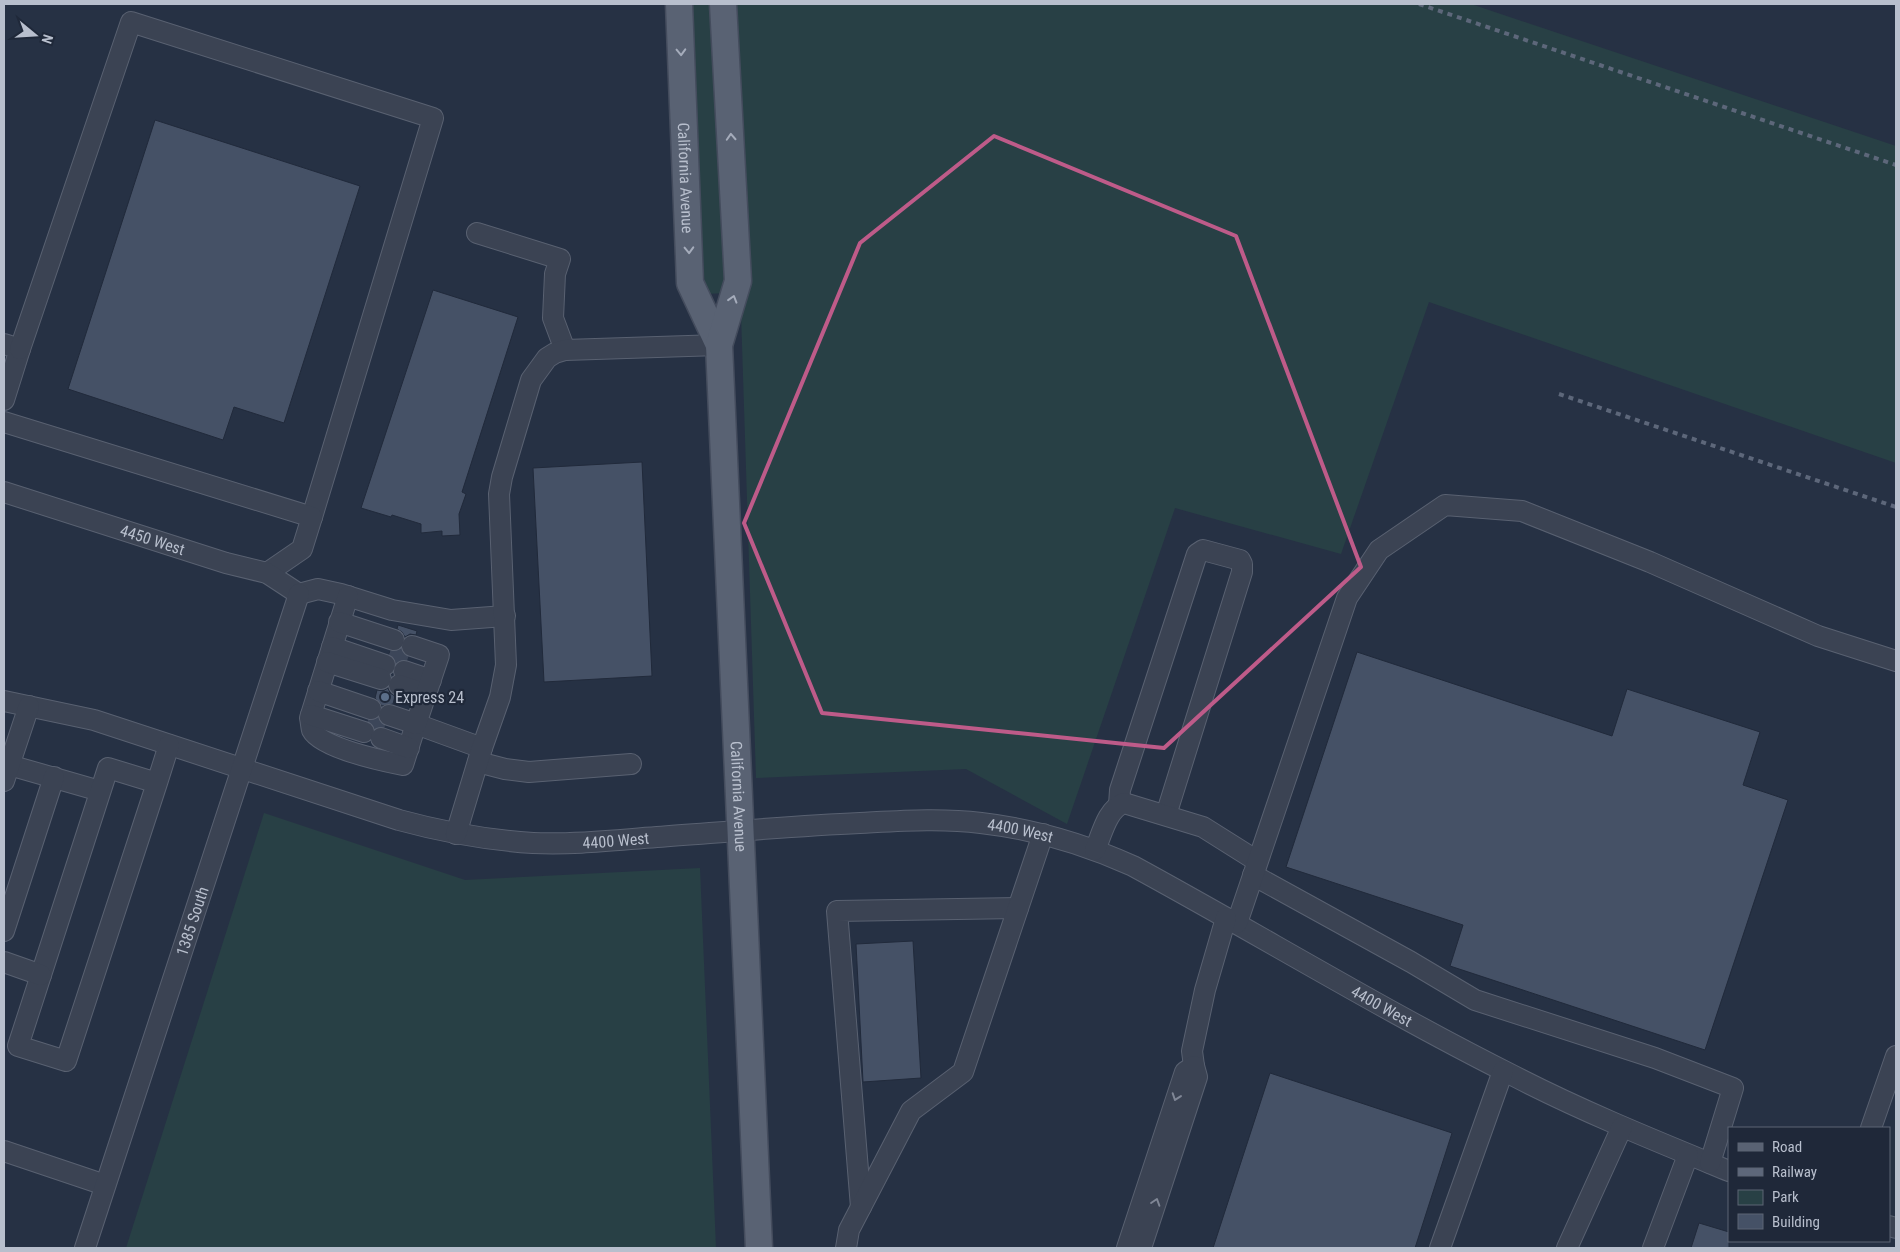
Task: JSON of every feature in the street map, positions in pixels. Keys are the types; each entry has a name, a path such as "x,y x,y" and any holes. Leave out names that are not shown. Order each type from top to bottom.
{"main road":[{"name":"California Avenue","path":"679,4 690,283 719,345"},
{"name":"California Avenue","path":"723,4 738,281 719,345 742,830 759,1248"}],"street":[{"path":"4,400 12,346 131,22 434,118 302,549 267,573"},
{"path":"477,233 560,259 555,274 553,318 565,350"},
{"path":"456,834 500,697 504,679 507,649 499,494 531,380 547,358 565,350 719,345"},
{"path":"4,422 312,517"},
{"name":"4450 West","path":"4,492 226,563 267,573 299,594"},
{"path":"1141,1248 1197,1078 1192,1051 1205,990 1232,920 1255,868 1347,598 1379,550 1445,505 1522,511 1650,562 1818,636 1896,661"},
{"path":"1119,805 1120,790 1197,554 1203,550 1213,552 1240,560 1242,572 1166,815"},
{"path":"299,594 318,589 392,610 451,620 505,616"},
{"name":"1385 South","path":"85,1248 299,594"},
{"path":"348,596 310,718 313,731 326,743 377,760 403,765 430,681"},
{"path":"334,641 396,662 430,681"},
{"path":"334,641 396,662 430,681"},
{"name":"4400 West","path":"4,701 94,720 399,820 456,834 487,839 534,843 576,843 742,830 928,820 980,822 1043,834 1095,850 1133,866 1431,1033 1622,1127 1728,1171"},
{"path":"315,703 413,736 480,755 504,769 528,772 630,764"},
{"path":"29,706 7,773 54,777 100,791"},
{"path":"157,783 108,768 18,1046 66,1060 157,783 169,745"},
{"path":"4,931 54,777"},
{"path":"1095,850 1112,811 1124,803 1203,827 1255,868 1475,1000 1655,1058 1733,1088 1710,1163"},
{"path":"846,1248 849,1230 912,1111 963,1072 1043,834"},
{"path":"861,1207 837,911 1018,908"},
{"path":"4,962 41,975"},
{"path":"1871,1127 1896,1056"},
{"path":"1127,1248 1185,1072 1194,1066"},
{"path":"1440,1248 1504,1070"},
{"path":"1567,1248 1622,1127"},
{"path":"4,1151 105,1185"},
{"path":"1653,1248 1688,1154"}],"highlighted area":[{"path":"994,136 1236,236 1361,567 1164,748 822,713 744,523 860,243"}],"green space":[{"path":"690,4 712,4 726,293 705,294"},
{"path":"731,4 1471,4 1896,146 1896,463 1429,302 1341,554 1175,508 1067,824 966,769 756,778"},
{"path":"264,813 465,880 700,868 716,1248 126,1248"}],"building":[{"path":"155,120 360,186 284,423 234,407 223,440 68,389"},
{"path":"433,290 518,317 462,492 466,494 459,514 460,535 442,536 442,531 421,533 421,524 361,508"},
{"path":"642,462 652,676 544,682 533,468"},
{"path":"398,625 417,631 416,635 410,634 405,637 397,629"},
{"path":"401,649 403,654 408,657 407,660 396,662 394,657 389,654 390,651 396,652"},
{"path":"1357,652 1612,736 1627,689 1760,732 1743,785 1788,800 1705,1050 1450,966 1463,925 1286,867"},
{"path":"388,688 390,693 395,696 393,704 382,706 375,698 377,690 383,691"},
{"path":"378,718 385,727 375,728 367,721"},
{"path":"913,941 921,1078 863,1082 856,944"},
{"path":"1270,1073 1452,1133 1415,1248 1213,1248"},
{"path":"1699,1223 1728,1232 1729,1248 1691,1248"}],"tunnel":[{"path":"390,652 408,658"},
{"path":"368,720 385,726"}],"railway":[{"path":"1419,4 1896,165"},
{"path":"1559,394 1896,507"}],"place":[{"name":"Express 24","path":"385,697"}]}
